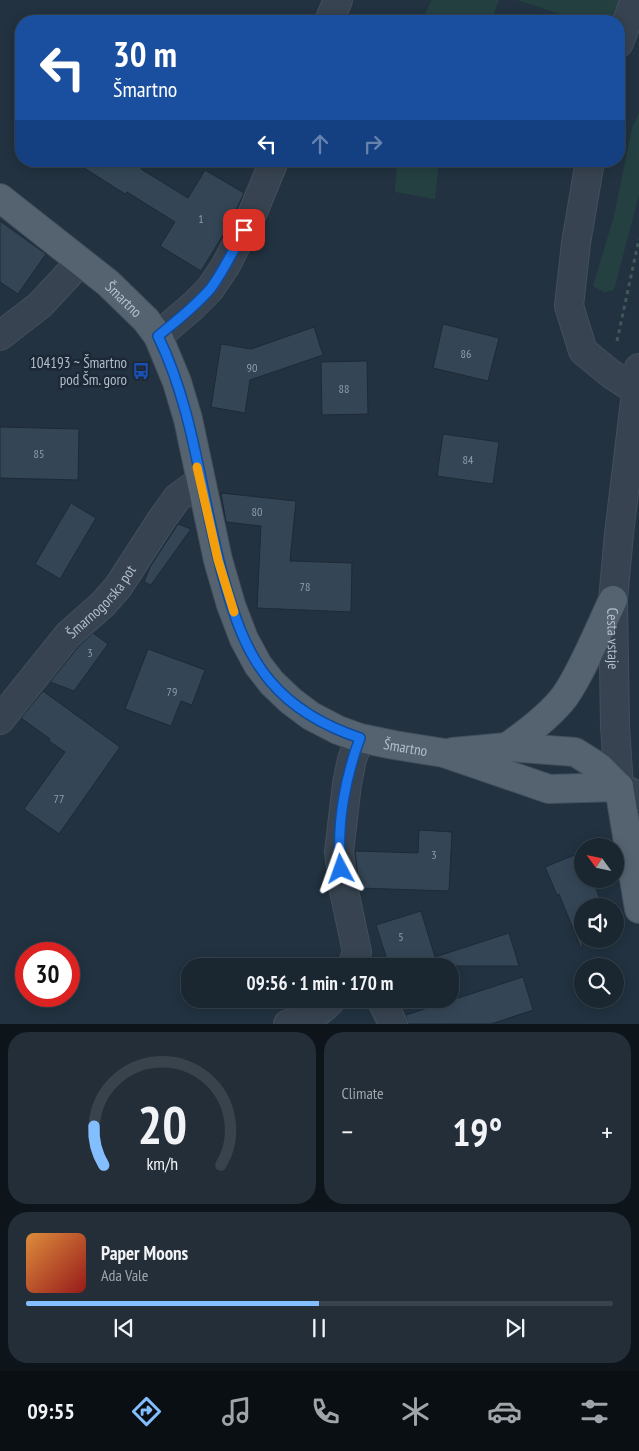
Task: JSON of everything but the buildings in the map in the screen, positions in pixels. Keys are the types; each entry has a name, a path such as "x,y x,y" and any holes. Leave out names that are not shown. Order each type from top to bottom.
{"main road":[{"name":"Šmartno","path":"0,198 131,304 158,336 177,382 188,419 218,560 231,605 244,639 258,665 272,683 311,716 338,730 360,738 444,753"},
{"path":"507,747 524,734 564,696 575,679 614,600"},
{"path":"444,753 507,747 575,752 599,767 629,792"},
{"path":"444,753 549,789 629,792"},
{"name":"Cesta vstaje","path":"629,792 639,909"}],"street":[{"path":"332,15 338,0"},
{"path":"625,27 635,0"},
{"path":"158,336 210,289 226,265 253,212 272,167"},
{"path":"589,167 576,244 569,306 583,351 611,374 637,379"},
{"path":"0,336 40,305 80,262"},
{"name":"Cesta vstaje","path":"629,792 616,726 614,600 619,534 637,379"},
{"name":"Šmarnogorska pot","path":"0,720 68,635 103,604 118,587 177,498 200,481"},
{"path":"357,958 343,886 339,852 346,784 352,758 360,738"},
{"path":"288,1024 312,1016 324,1008"},
{"path":"385,1008 393,1024"}],"green space":[{"path":"432,0 499,0 493,15 424,15"},
{"path":"518,0 620,0 620,12 617,15 563,15"},
{"path":"639,112 639,195 614,290 604,292 593,286 614,216 632,128"},
{"path":"397,167 438,167 435,199 395,192"}],"slow traffic":[{"path":"197,467 218,560 234,612"}],"place":[{"name":"104193 ~ Šmartno pod Šm. goro","path":"141,371"}],"route":[{"path":"244,230 226,265 210,289 158,336 168,355 188,419 218,560 231,605 244,639 258,665 272,683 291,701 311,716 338,730 360,738 352,758 346,784 339,852 341,869"}]}
